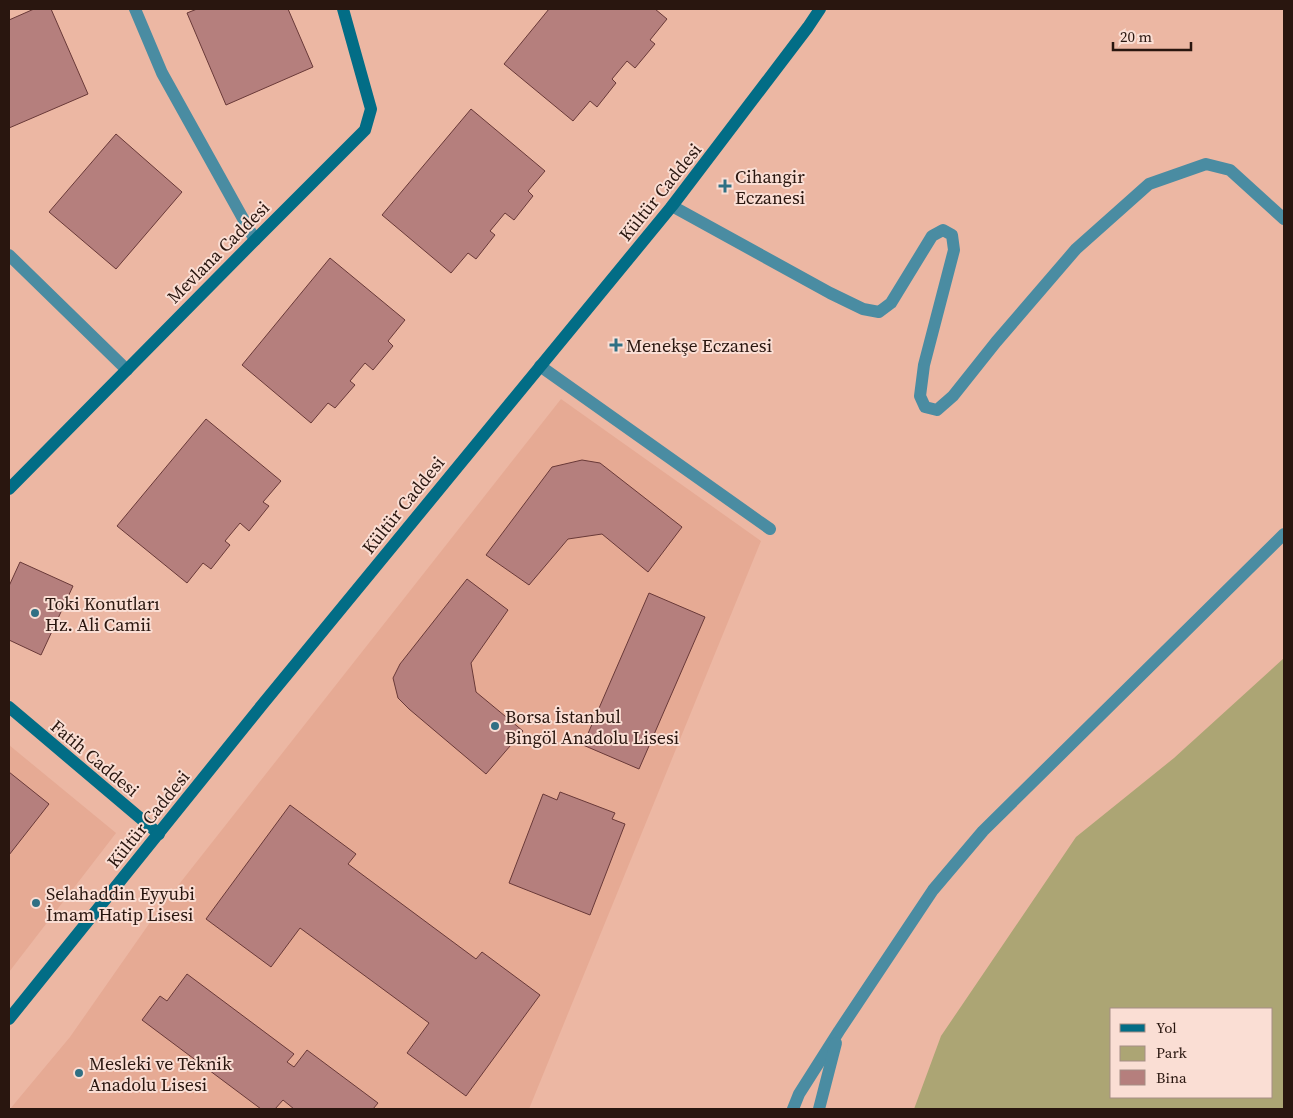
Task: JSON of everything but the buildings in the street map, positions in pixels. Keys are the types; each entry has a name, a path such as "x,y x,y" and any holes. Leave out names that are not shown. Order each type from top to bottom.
{"street":[{"path":"135,9 162,73 255,240"},
{"name":"Mevlana Caddesi","path":"9,489 365,130 371,108 343,9"},
{"name":"Kültür Caddesi","path":"9,1019 262,705 672,206 820,9"},
{"path":"672,206 830,293 863,309 879,312 891,303 932,236 943,230 952,234 954,250 924,365 920,396 925,407 937,410 953,396 996,342 1076,249 1149,184 1206,164 1230,170 1284,219"},
{"path":"9,255 127,370"},
{"path":"540,366 770,529"},
{"path":"793,1109 799,1094 839,1031 933,890 983,831 1284,534"},
{"name":"Fatih Caddesi","path":"9,707 159,834"},
{"path":"819,1109 839,1031"}],"shaded area":[{"name":"Borsa İstanbul Bingöl Anadolu Lisesi","path":"561,399 761,541 529,1109 10,1109 70,1037 158,911"},
{"name":"Selahaddin Eyyubi İmam Hatip Lisesi","path":"9,745 116,833 9,972"}],"green space":[{"path":"1284,658 1284,1109 914,1109 941,1036 1076,837 1174,758"}],"place":[{"name":"Cihangir Eczanesi","path":"725,186"},
{"name":"Menekşe Eczanesi","path":"616,345"},
{"name":"Toki Konutları Hz. Ali Camii","path":"35,613"},
{"name":"Borsa İstanbul Bingöl Anadolu Lisesi","path":"495,726"},
{"name":"Selahaddin Eyyubi İmam Hatip Lisesi","path":"36,903"},
{"name":"Mesleki ve Teknik Anadolu Lisesi","path":"79,1073"}]}
